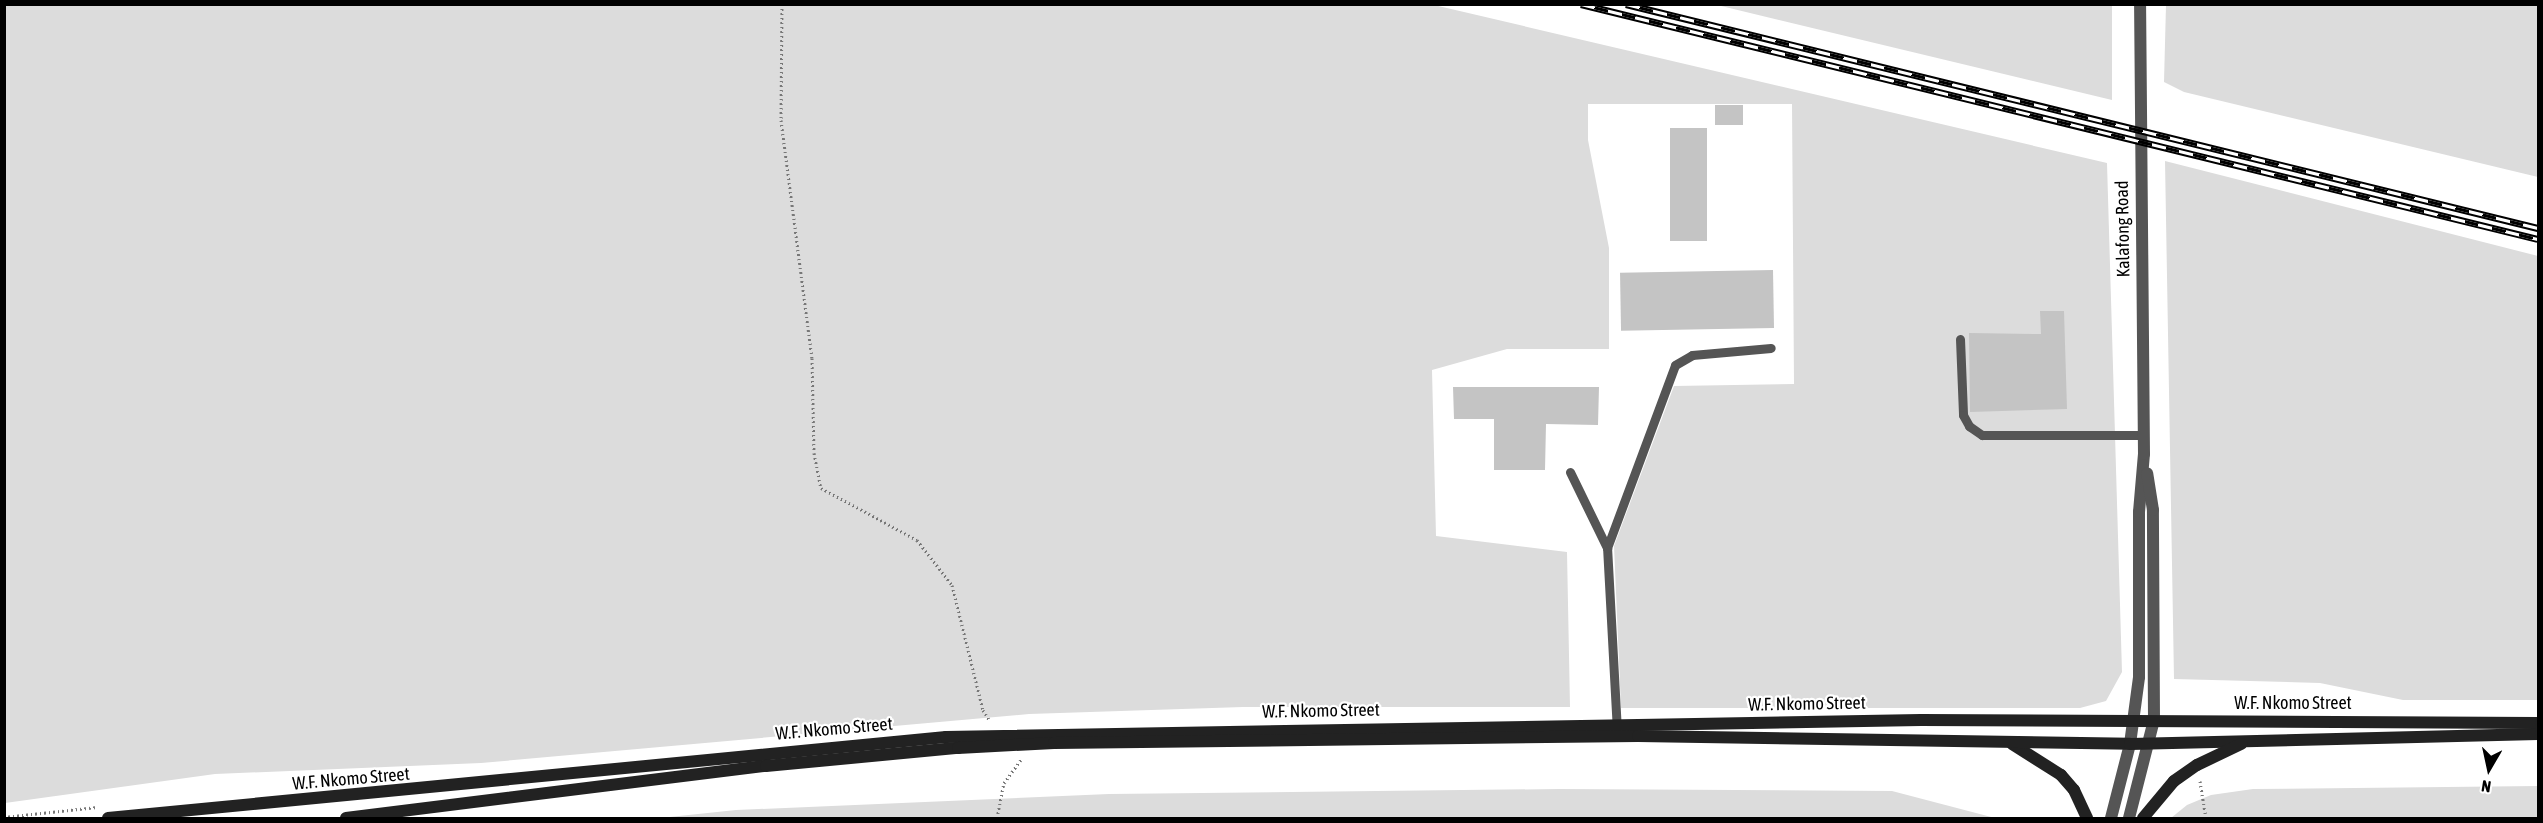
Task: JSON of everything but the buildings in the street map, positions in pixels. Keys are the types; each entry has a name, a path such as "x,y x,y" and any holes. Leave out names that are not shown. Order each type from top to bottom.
{"main road":[{"name":"W.F. Nkomo Street","path":"346,819 643,780 958,748 1027,744 2134,720 2538,723"},
{"name":"W.F. Nkomo Street","path":"103,815 535,779 840,746 998,736 1617,731 2130,744 2538,734"},
{"path":"2007,742 2032,754 2061,775 2074,790 2087,819"},
{"path":"2143,819 2155,799 2197,765 2245,742"}],"street":[{"name":"Kalafong Road","path":"2112,819 2130,744 2139,677 2139,512 2144,454 2140,4"},
{"name":"Kalafong Road","path":"2130,819 2151,743 2154,720 2153,510 2144,454"}],"lane":[{"path":"1960,339 1963,415 1969,426 1982,435 2144,435"},
{"path":"1607,548 1675,365 1692,355 1771,348"},
{"path":"1570,472 1607,548 1617,731"}],"path":[{"path":"782,4 781,120 812,358 814,453 821,488 917,540 952,585 983,710 998,736"},
{"path":"997,819 1004,783 1020,764 1027,744"},
{"path":"2197,765 2206,819"},
{"path":"4,817 97,806 103,815"}],"shaded area":[{"path":"4,5 1434,5 2107,163 2122,672 2106,701 2080,708 1621,708 1614,546 1674,386 1794,384 1792,104 1588,104 1588,140 1609,248 1609,349 1507,349 1432,370 1436,536 1567,552 1570,707 1243,707 1029,714 481,763 215,774 5,803"},
{"path":"1717,5 2112,5 2112,100"},
{"path":"2166,5 2538,5 2538,177 2184,92 2164,82"},
{"path":"2165,161 2538,256 2538,700 2403,700 2320,683 2174,679"},
{"path":"2538,786 2538,818 2171,818 2187,805 2211,795 2253,789"},
{"path":"1559,789 1892,791 1995,818 660,818 736,810 1109,794"}],"railway":[{"path":"1581,4 2538,239"},
{"path":"1626,4 2538,228"}]}
